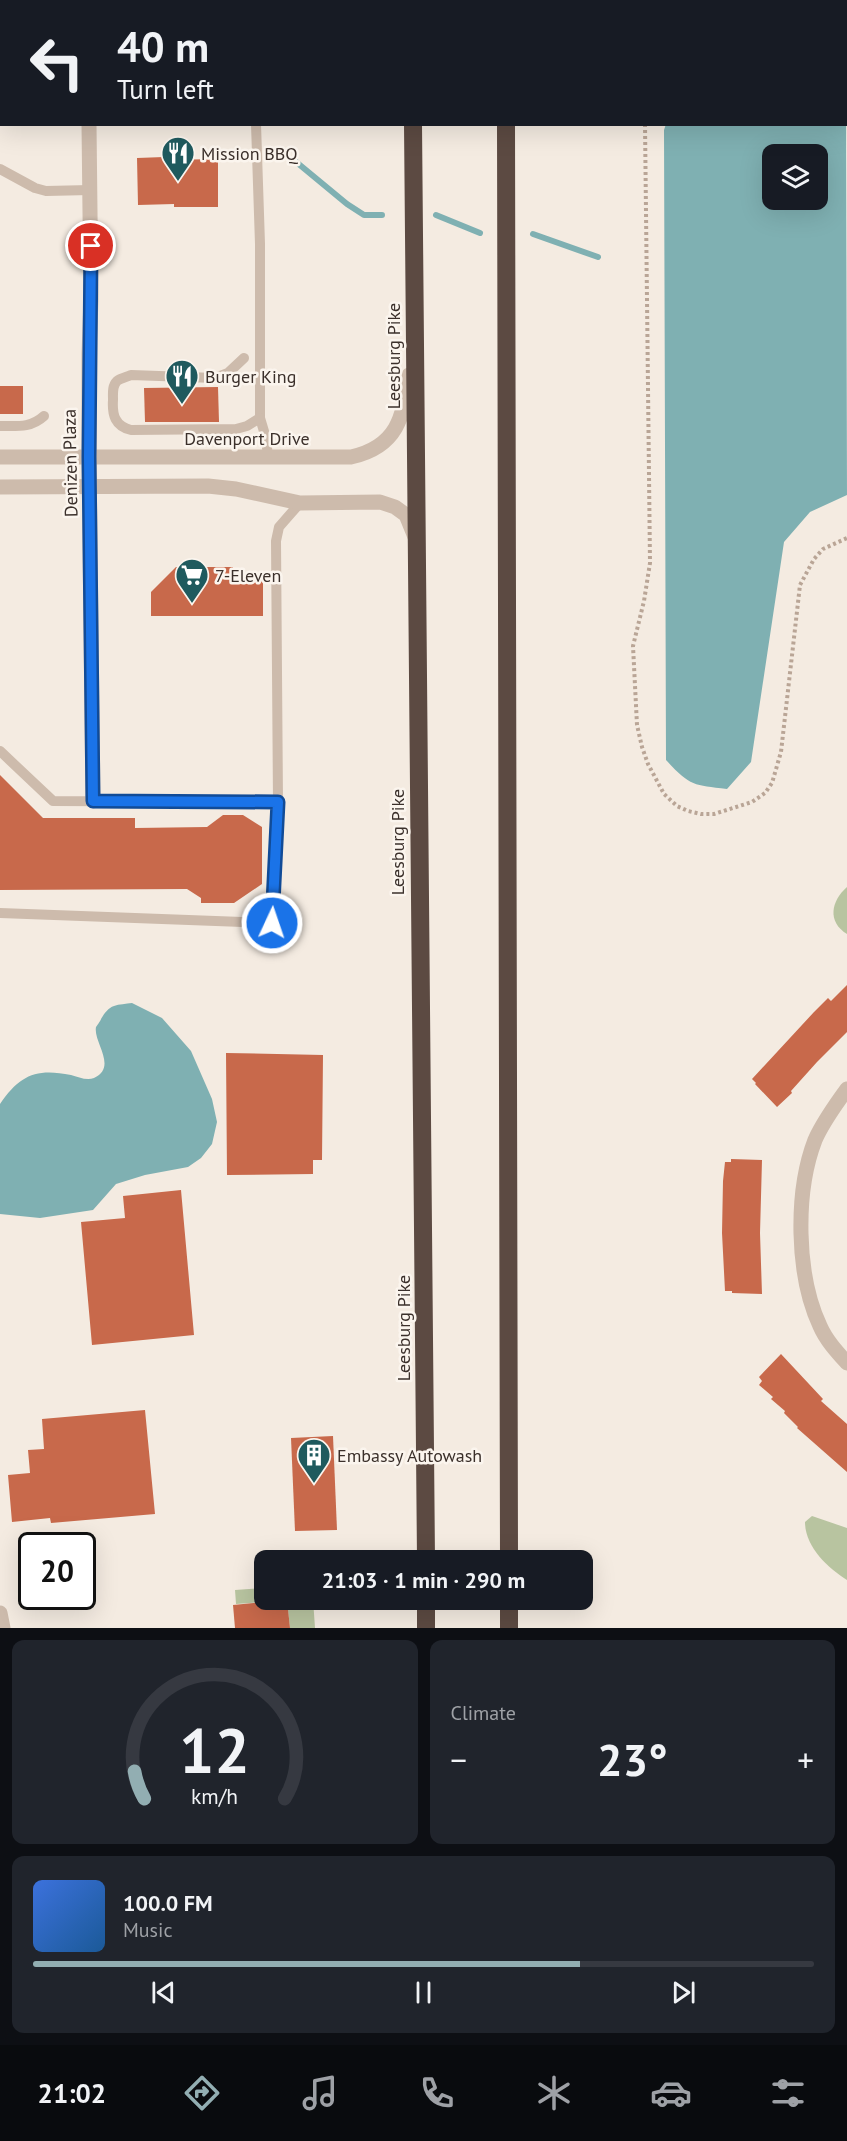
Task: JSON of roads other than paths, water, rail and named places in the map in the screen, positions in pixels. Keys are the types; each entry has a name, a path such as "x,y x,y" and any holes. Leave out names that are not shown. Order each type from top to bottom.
{"highway":[{"name":"Leesburg Pike","path":"413,126 426,1550"},
{"path":"506,126 509,1550"},
{"path":"420,1628 424,1610"},
{"path":"426,1610 426,1628"},
{"path":"509,1610 509,1628"},
{"path":"512,1610 519,1628"}],"street":[{"name":"Denizen Plaza","path":"89,126 91,299 89,457 93,801"},
{"name":"Davenport Drive","path":"0,457 268,458 351,457 364,454 379,447 391,436 406,400 414,342"},
{"path":"0,487 208,486 236,489 300,503 380,502 395,507 406,515 416,539"},
{"path":"847,1089 816,1139 807,1165 802,1206 805,1279 812,1304 820,1326 847,1363"},
{"path":"0,1613 3,1628"}],"lane":[{"path":"256,126 260,244 260,418 267,438 268,458"},
{"path":"0,169 34,188 90,190"},
{"path":"244,358 228,373 215,378 131,375 119,380 113,387 112,413 123,428 131,430 236,429 247,426 260,418"},
{"path":"0,426 24,426 36,423 44,416"},
{"path":"0,913 272,923 278,802 276,541 279,526 300,503"},
{"path":"0,752 53,801 278,802"}],"water":[{"path":"665,126 846,126 847,495 810,512 784,542 751,762 727,789 693,783 666,760 664,130"},
{"path":"132,1003 162,1018 191,1051 212,1099 217,1122 212,1144 201,1158 188,1167 145,1175 116,1184 93,1210 40,1218 0,1214 0,1104 22,1080 38,1073 59,1073 88,1079 101,1073 104,1061 96,1027 110,1008"}],"waterway":[{"path":"295,161 347,204 364,215 382,215"},
{"path":"436,215 480,233"},
{"path":"533,234 598,257"}],"place":[{"name":"Mission BBQ","path":"178,182"},
{"name":"Burger King","path":"182,405"},
{"name":"7-Eleven","path":"192,604"},
{"name":"Embassy Autowash","path":"314,1484"}]}
